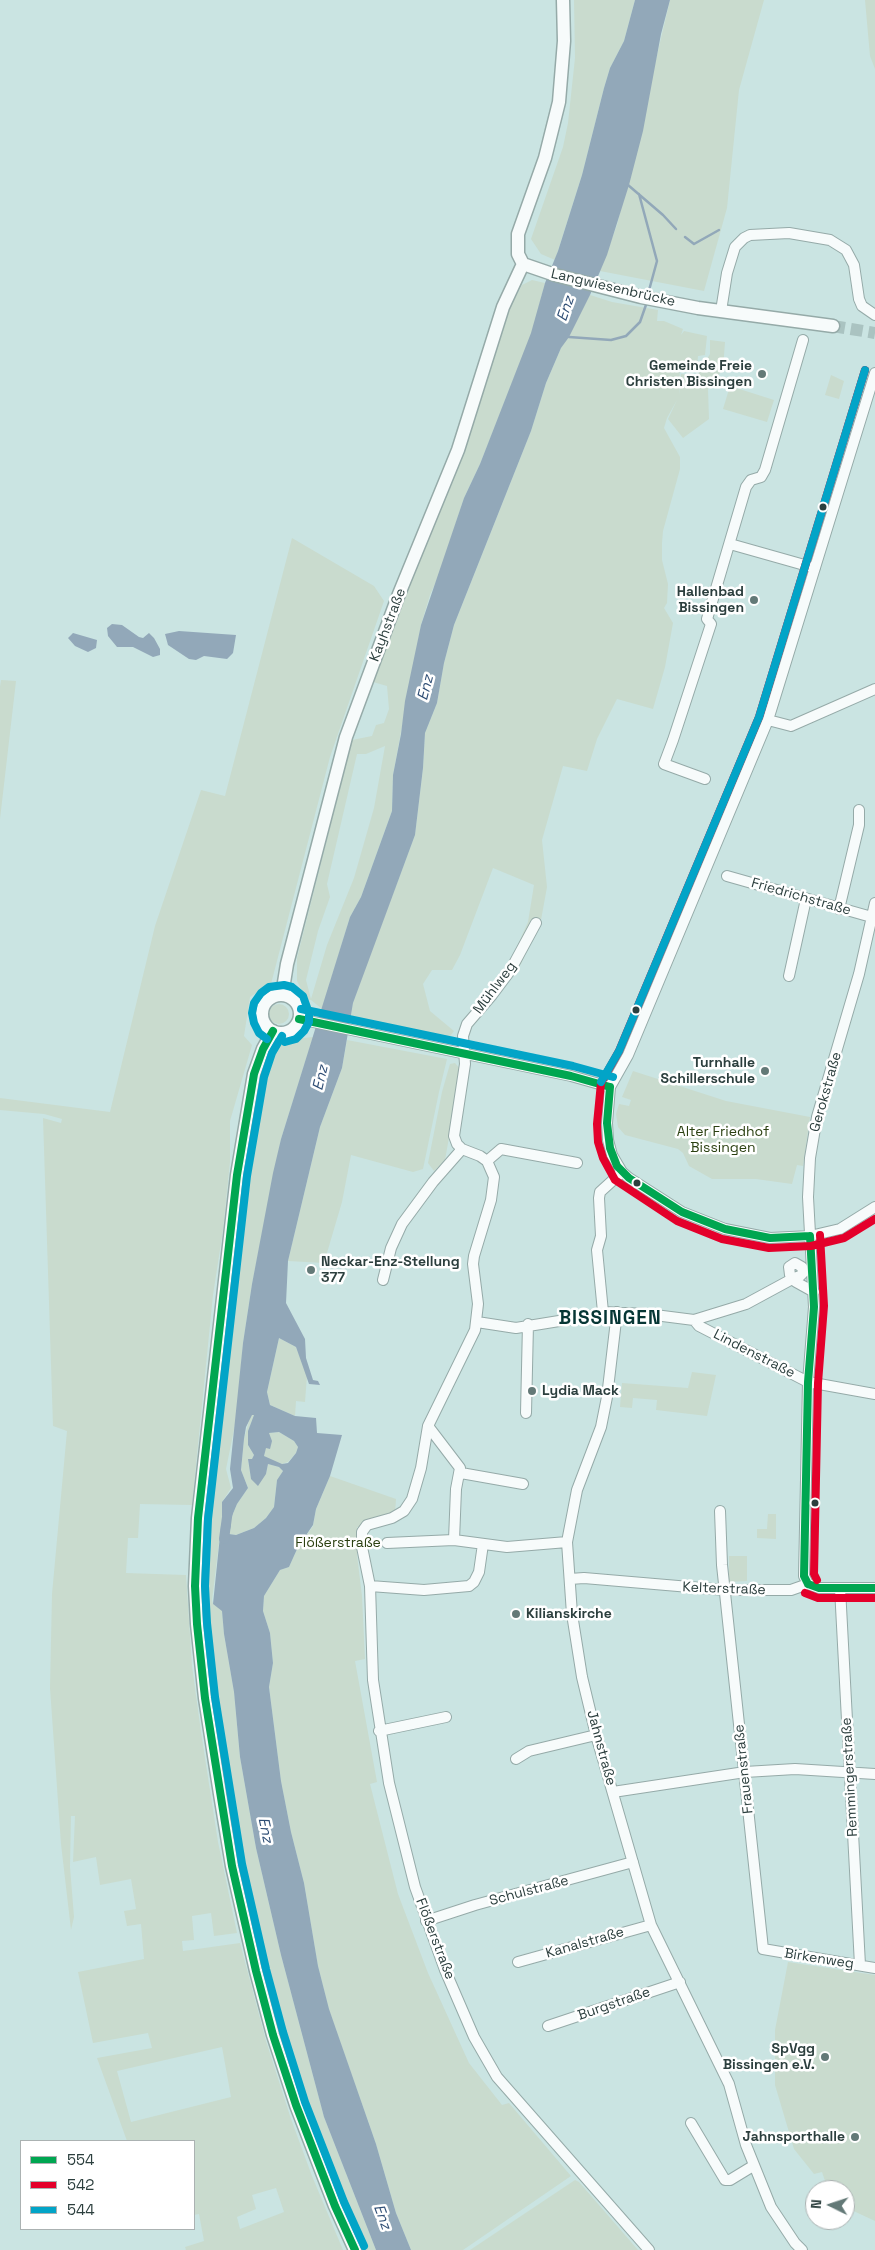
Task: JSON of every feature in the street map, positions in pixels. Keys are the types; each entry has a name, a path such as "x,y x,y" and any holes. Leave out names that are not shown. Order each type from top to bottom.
{"main road":[{"path":"526,265 518,254 518,234 545,158 559,102 564,41 563,0"},
{"name":"Langwiesenbrücke","path":"526,265 608,289 698,308 833,326"},
{"name":"Kayhstraße","path":"282,995 287,964 346,737 398,594 458,450 503,308 526,265"},
{"path":"282,995 296,1003 302,1020 291,1030 285,1032 273,1031 266,1026 262,1013 268,1000 282,995"},
{"path":"273,1031 263,1049 254,1074 237,1175 198,1518 195,1586 197,1624 205,1698 220,1794 236,1883 256,1971 273,2035 296,2105 354,2250"}],"street":[{"path":"721,311 727,273 735,247 750,235 789,233 830,240 846,250 854,265 859,299 862,306 875,315"},
{"path":"705,779 664,764 711,624 707,619 746,487 751,480 760,477 765,470 804,340"},
{"path":"875,373 827,536 815,568 768,720 628,1055 610,1087 608,1140 612,1155 622,1172 638,1185 682,1212 724,1229 770,1238 810,1236 840,1229 875,1207"},
{"path":"730,544 815,568"},
{"path":"768,720 791,726 875,689"},
{"path":"839,909 859,825 859,810"},
{"name":"Friedrichstraße","path":"727,876 873,918"},
{"path":"789,976 806,899"},
{"name":"Gerokstraße","path":"808,1584 804,1576 808,1382 814,1320 808,1197 812,1142 817,1117 860,974 875,903"},
{"name":"Mühlweg","path":"465,1054 463,1036 467,1024 510,971 536,923"},
{"path":"302,1020 610,1087"},
{"path":"465,1054 454,1127 457,1144 462,1149 487,1161 501,1149 576,1163"},
{"path":"383,1280 390,1248 402,1224 433,1182 462,1149"},
{"name":"Flößerstraße","path":"487,1161 494,1177 494,1187 474,1256 473,1264 478,1304 477,1322 468,1345 428,1426 421,1468 412,1499 404,1511 392,1518 367,1525 362,1532 362,1547 370,1586 373,1676 380,1731 389,1783 407,1860 426,1921 474,2037 497,2078 649,2250"},
{"path":"603,1312 597,1250 600,1236 599,1198 600,1192 622,1172"},
{"path":"477,1322 516,1328 528,1324 596,1315 603,1312 694,1320 746,1304 794,1278 796,1282 814,1292"},
{"name":"Jahnstraße","path":"617,1312 607,1397 601,1427 577,1490 567,1542 574,1637 596,1735 651,1925 730,2084 753,2166 771,2207 795,2244 802,2250"},
{"name":"Lindenstraße","path":"694,1320 699,1326 808,1382 875,1394"},
{"path":"526,1413 528,1324"},
{"path":"428,1426 460,1468 461,1473 456,1489 454,1540"},
{"path":"461,1473 523,1484"},
{"name":"Frauenstraße","path":"720,1511 725,1590 763,1949"},
{"path":"387,1544 454,1540 483,1544 529,1546 567,1542"},
{"path":"370,1586 424,1590 468,1586 474,1582 479,1572 483,1544"},
{"name":"Kelterstraße","path":"570,1579 584,1578 725,1590 791,1590 808,1584 819,1588 875,1588"},
{"name":"Remmingerstraße","path":"840,1588 860,1965"},
{"path":"380,1731 446,1717"},
{"path":"516,1759 529,1752 596,1735"},
{"path":"613,1792 745,1772 795,1768 875,1774"},
{"name":"Schulstraße","path":"426,1921 475,1905 633,1862"},
{"name":"Kanalstraße","path":"518,1962 651,1925"},
{"name":"Birkenweg","path":"763,1949 875,1968"},
{"name":"Burgstraße","path":"548,2026 680,1982"},
{"path":"691,2123 725,2180 730,2180 753,2166"}],"green space":[{"path":"574,0 635,0 624,41 610,68 582,175 555,260 541,254 531,239 563,147 568,123 575,58"},
{"path":"670,0 764,0 739,90 727,208 704,291 600,271 617,225"},
{"path":"865,0 875,0 875,69 870,56"},
{"path":"532,280 545,283 532,333 480,464 464,498 439,575 430,595 421,625 393,775 392,811 361,897 350,917 322,1009 311,1000 306,999 297,981 297,958 352,740 372,736 376,725 384,723 389,709 387,686 373,682 386,642 476,414 510,308 522,285","holes":["385,746 374,808 354,878 327,945 311,999 306,980 318,931 330,897 327,884 357,754 366,754"]},
{"path":"590,295 612,302 658,310 657,321 664,321 683,329 681,335 684,331 707,336 705,355 698,356 697,367 680,366 681,336 679,395 681,374 697,376 710,354 710,340 725,342 723,369 708,389 709,419 683,438 668,419 677,400 667,418 664,428 680,457 680,469 663,531 662,543 662,560 668,584 667,603 664,608 673,623 665,667 653,709 617,699 597,739 587,771 563,766 542,840 547,887 541,920 521,964 509,978 504,975 528,922 534,885 493,868 460,955 452,970 432,970 423,984 430,1011 454,1031 448,1039 350,1020 353,1003 364,971 415,835 425,733 437,703 444,663 454,625 531,431 546,383 561,348"},
{"path":"831,375 844,381 839,399 825,395"},
{"path":"730,386 774,400 767,422 723,409"},
{"path":"292,538 374,586 384,601 330,757 271,984 250,997 244,1036 252,1045 230,1121 230,1162 223,1230 213,1295 192,1505 140,1504 138,1538 128,1538 126,1573 186,1575 192,1666 201,1732 218,1842 237,1933 214,1936 211,1913 192,1916 194,1940 182,1941 183,1951 240,1943 266,2041 291,2119 312,2176 343,2250 186,2250 185,2247 204,2241 199,2214 195,2215 195,2140 127,2140 97,2058 152,2048 148,2033 93,2043 78,1972 144,1959 141,1924 127,1926 124,1911 136,1909 131,1879 100,1885 96,1857 73,1862 75,1816 71,1816 70,1867 74,1917 71,1930 61,1844 50,1688 52,1594 67,1431 53,1426 43,1118 61,1123 62,1119 44,1114 0,1110 0,1098 110,1112 155,926 201,790 225,796","holes":["222,2047 231,2097 131,2122 117,2071","276,2188 284,2212 240,2229 237,2217 256,2209 252,2195"]},
{"path":"1,680 16,681 0,819 0,687"},
{"path":"279,1004 286,1007 289,1014 286,1021 279,1024 272,1021 269,1014 272,1007"},
{"path":"313,1037 281,1139 252,1284 243,1343 237,1415 226,1469 231,1488 222,1502 224,1517 232,1516 237,1504 248,1488 241,1470 244,1439 251,1414 254,1415 248,1431 248,1445 254,1455 252,1459 248,1460 251,1479 266,1474 268,1464 279,1467 283,1471 277,1480 274,1507 266,1518 254,1528 236,1535 229,1534 221,1527 212,1600 213,1604 222,1610 234,1692 240,1757 256,1848 281,1955 324,2117 376,2250 365,2250 342,2204 305,2107 265,1970 247,1888 221,1746 211,1711 201,1596 201,1539 235,1220 252,1111 260,1076 275,1048 285,1040"},
{"path":"347,1040 447,1059 423,1169 413,1172 351,1155 342,1202 324,1263 288,1261 320,1127 342,1068"},
{"path":"455,1063 461,1070 445,1160 434,1171 428,1163 442,1092 450,1064"},
{"name":"Alter Friedhof Bissingen","path":"633,1071 726,1101 810,1117 803,1166 797,1165 792,1184 756,1179 712,1179 689,1166 683,1153 678,1149 625,1135 618,1127 616,1114 619,1104 629,1106 631,1100 622,1097"},
{"path":"279,1338 296,1347 307,1376 305,1402 296,1401 295,1416 270,1405 267,1392"},
{"path":"692,1372 716,1375 707,1416 656,1410 657,1400 633,1398 632,1408 620,1407 622,1383 688,1388"},
{"path":"279,1432 294,1441 298,1447 296,1453 288,1462 282,1464 268,1460 264,1456 268,1433"},
{"path":"330,1476 396,1499 395,1514 366,1528 357,1527 357,1555 362,1596 365,1659 355,1661 377,1782 370,1784 398,1894 428,1973 469,2063 502,2105 509,2103 571,2176 463,2250 411,2250 396,2213 376,2144 329,2010 318,1966 304,1883 281,1781 269,1687 273,1663 270,1633 263,1611 264,1596 280,1570 289,1567 298,1547 313,1526 316,1509"},
{"path":"768,1514 776,1514 776,1539 757,1538 757,1529 767,1529"},
{"path":"729,1556 747,1556 747,1581 729,1582"},
{"name":"SpVgg Bissingen e.V.","path":"788,1962 875,1975 875,2221 855,2212 855,2180 825,2180 822,2172 814,2174 794,2149 775,2085 775,2030"},
{"path":"575,2180 579,2182 638,2250 470,2250"}],"water":[{"name":"Enz","path":"635,0 670,0 661,34 643,131 629,185 607,255 590,295 569,337 561,348 546,383 531,431 454,625 444,663 437,703 425,733 415,835 353,1003 342,1068 320,1127 288,1261 286,1303 305,1339 306,1358 313,1380 318,1381 320,1385 309,1384 296,1347 279,1338 267,1392 270,1405 295,1416 316,1418 317,1433 342,1435 330,1476 316,1509 313,1525 298,1547 289,1567 280,1570 264,1596 263,1611 270,1633 273,1663 269,1687 281,1781 304,1883 318,1966 329,2009 376,2144 396,2213 411,2250 376,2250 324,2117 281,1955 256,1848 240,1757 234,1692 222,1611 213,1604 221,1526 231,1525 229,1534 236,1535 254,1528 266,1518 274,1507 277,1480 283,1471 279,1467 268,1464 266,1474 258,1486 251,1479 248,1459 252,1459 254,1455 248,1445 248,1431 254,1415 252,1415 246,1427 241,1470 248,1488 237,1504 232,1516 222,1516 222,1502 233,1488 230,1469 243,1343 273,1173 281,1139 350,917 361,897 392,811 393,775 405,701 421,625 464,498 480,464 531,333 545,283 558,251 582,175 610,68 624,41","holes":["279,1432 294,1441 298,1447 288,1463 282,1464 264,1456 266,1448 270,1449 272,1441 269,1433"]},
{"path":"112,624 122,625 143,638 149,633 160,649 160,655 153,657 133,647 117,647 108,636 107,628"},
{"path":"179,631 236,635 233,653 227,659 204,656 196,660 189,659 168,645 165,634"},
{"path":"73,633 97,640 96,648 88,652 75,646 68,638"}],"waterway":[{"path":"628,185 663,215 676,229"},
{"path":"639,194 657,261 648,294"},
{"path":"685,237 694,244 719,230"},
{"path":"569,337 611,340 626,336 640,322 647,302"},
{"path":"224,1539 228,1510 231,1504"}],"tunnel":[{"path":"833,326 875,333"}],"transit line":[{"name":"542","path":"865,370 759,717 619,1051 601,1083 597,1124 598,1142 603,1158 615,1180 677,1221 722,1239 769,1248 811,1246 844,1238 875,1219"},
{"name":"544","path":"601,1082 619,1051 759,717 865,370"},
{"name":"544","path":"267,1039 259,1033 254,1023 252,1013 254,1003 261,993 269,987 284,985 292,987 303,996 309,1013 309,1022 304,1031 296,1039 285,1042"},
{"name":"544","path":"301,1009 573,1066 613,1077"},
{"name":"554","path":"299,1019 571,1076 610,1087"},
{"name":"554","path":"273,1031 263,1049 254,1074 237,1175 198,1518 195,1586 197,1624 205,1698 232,1866 256,1971 273,2035 296,2105 335,2206 355,2250"},
{"name":"544","path":"282,1036 272,1053 264,1077 247,1176 208,1519 205,1586 207,1623 215,1697 242,1864 266,1969 305,2102 344,2202 364,2246"},
{"name":"554","path":"610,1087 607,1123 610,1148 617,1166 629,1178 682,1212 725,1229 770,1238 810,1236"},
{"name":"542","path":"817,1580 814,1574 818,1383 824,1306 820,1235"},
{"name":"554","path":"808,1584 804,1576 808,1382 814,1307 810,1236"},
{"name":"554","path":"808,1584 819,1588 875,1588"},
{"name":"542","path":"805,1593 818,1598 875,1598"}],"place":[{"name":"Gemeinde Freie Christen Bissingen","path":"762,374"},
{"name":"Hallenbad Bissingen","path":"754,600"},
{"name":"Turnhalle Schillerschule","path":"765,1071"},
{"name":"Neckar-Enz-Stellung 377","path":"311,1270"},
{"name":"Lydia Mack","path":"532,1391"},
{"name":"Kilianskirche","path":"516,1614"},
{"name":"SpVgg Bissingen e.V.","path":"825,2057"},
{"name":"Jahnsporthalle","path":"855,2137"}],"district":[{"name":"BISSINGEN","path":"610,1319"}]}
